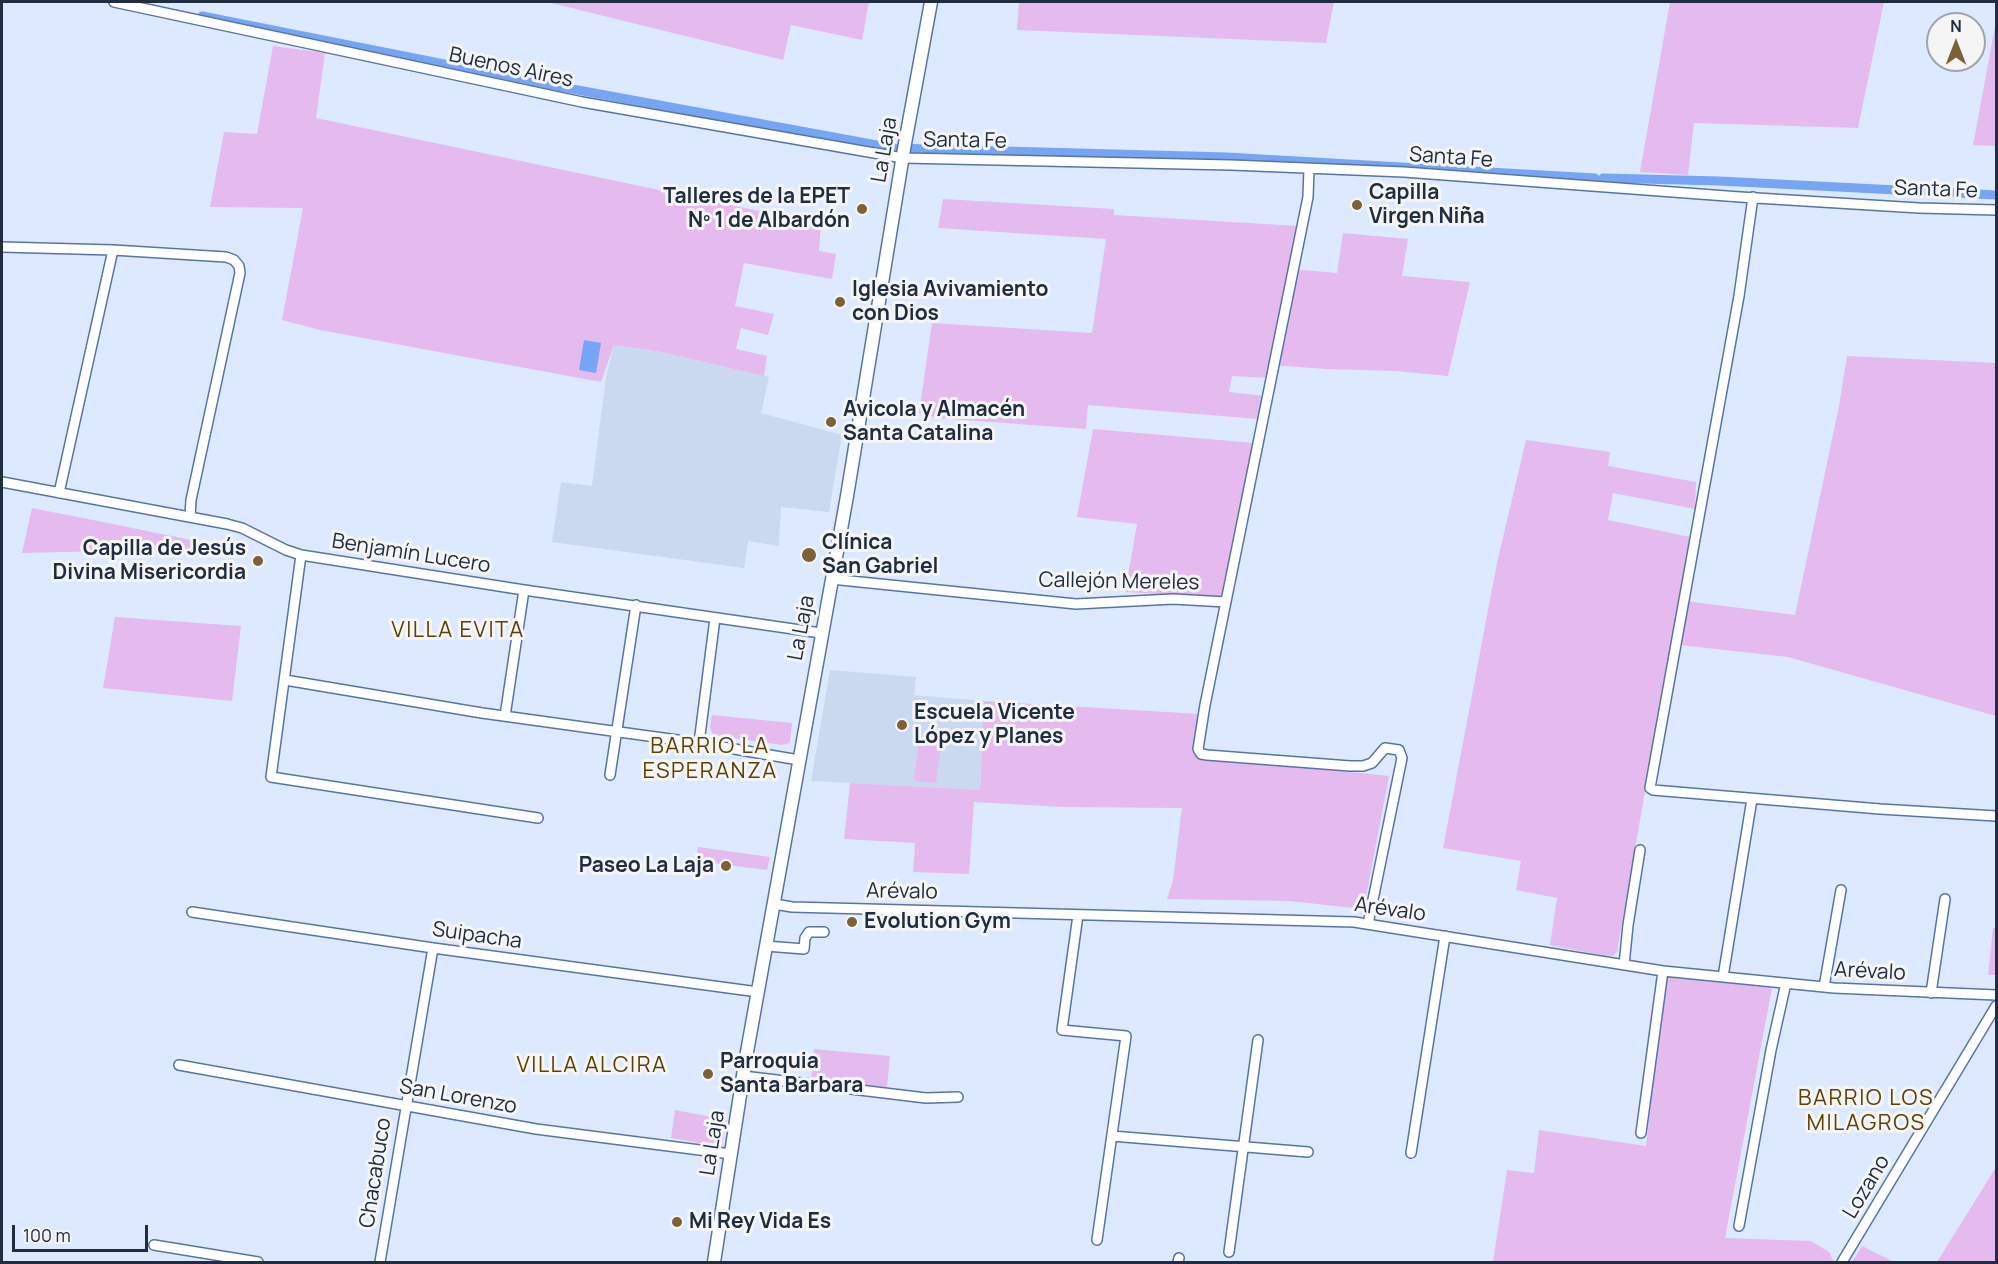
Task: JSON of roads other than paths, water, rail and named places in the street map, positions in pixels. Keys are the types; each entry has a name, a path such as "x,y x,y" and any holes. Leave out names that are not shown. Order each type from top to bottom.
{"main road":[{"name":"La Laja","path":"714,1263 743,1076 831,579 903,151 931,2"}],"street":[{"name":"Buenos Aires","path":"114,2 582,102 903,151"},
{"name":"Santa Fe","path":"903,151 1416,173 1919,208 1996,210"},
{"path":"1309,169 1308,197 1198,749 1201,754 1282,762 1363,766 1372,763 1385,748 1399,750 1402,758 1368,924"},
{"path":"1754,197 1739,296 1650,788 1752,799 1996,816"},
{"path":"2,247 113,250 226,257 234,260 239,266 240,273 191,500 190,517"},
{"path":"59,493 113,250"},
{"name":"Benjamín Lucero","path":"2,482 242,528 286,550 302,555 821,633"},
{"path":"302,555 271,777 538,818"},
{"name":"Callejón Mereles","path":"831,579 1076,604 1173,599 1226,602"},
{"path":"505,716 524,590"},
{"path":"610,775 636,605"},
{"path":"699,743 715,618"},
{"path":"285,680 799,760"},
{"path":"1724,977 1752,799"},
{"path":"1624,965 1640,850"},
{"path":"1824,987 1841,890"},
{"path":"1931,993 1945,898"},
{"name":"Arévalo","path":"774,904 792,907 1354,922 1662,971 1824,987 1996,995"},
{"name":"Suipacha","path":"192,912 433,948 758,992"},
{"path":"1078,915 1062,1030 1126,1036 1097,1240"},
{"path":"766,946 804,949 808,932 824,932"},
{"path":"1411,1154 1445,936"},
{"name":"Chacabuco","path":"380,1263 433,948"},
{"path":"1641,1133 1662,971"},
{"path":"1738,1226 1786,983"},
{"name":"Lozano","path":"1842,1263 1996,1006"},
{"path":"1229,1252 1258,1040"},
{"name":"San Lorenzo","path":"179,1065 536,1129 731,1154"},
{"path":"743,1076 926,1098 958,1097"},
{"path":"1112,1136 1308,1152"},
{"path":"154,1245 258,1263"}],"water":[{"path":"584,340 601,343 596,373 579,370"}],"waterway":[{"path":"202,16 545,84 893,148 1226,157 1595,178"},
{"path":"1603,178 1719,181 1996,195"}],"place":[{"name":"Capilla Virgen Niña","path":"1357,205"},
{"name":"Talleres de la EPET Nº 1 de Albardón","path":"862,209"},
{"name":"Iglesia Avivamiento con Dios","path":"840,302"},
{"name":"Avicola y Almacén Santa Catalina","path":"831,422"},
{"name":"Clínica San Gabriel","path":"809,555"},
{"name":"Capilla de Jesús Divina Misericordia","path":"258,561"},
{"name":"Escuela Vicente López y Planes","path":"902,725"},
{"name":"Paseo La Laja","path":"726,866"},
{"name":"Evolution Gym","path":"852,922"},
{"name":"Parroquia Santa Barbara","path":"708,1074"},
{"name":"Mi Rey Vida Es","path":"677,1222"}],"district":[{"name":"VILLA EVITA","path":"458,631"},
{"name":"BARRIO LA ESPERANZA","path":"710,760"},
{"name":"VILLA ALCIRA","path":"592,1066"},
{"name":"BARRIO LOS MILAGROS","path":"1866,1112"}]}
